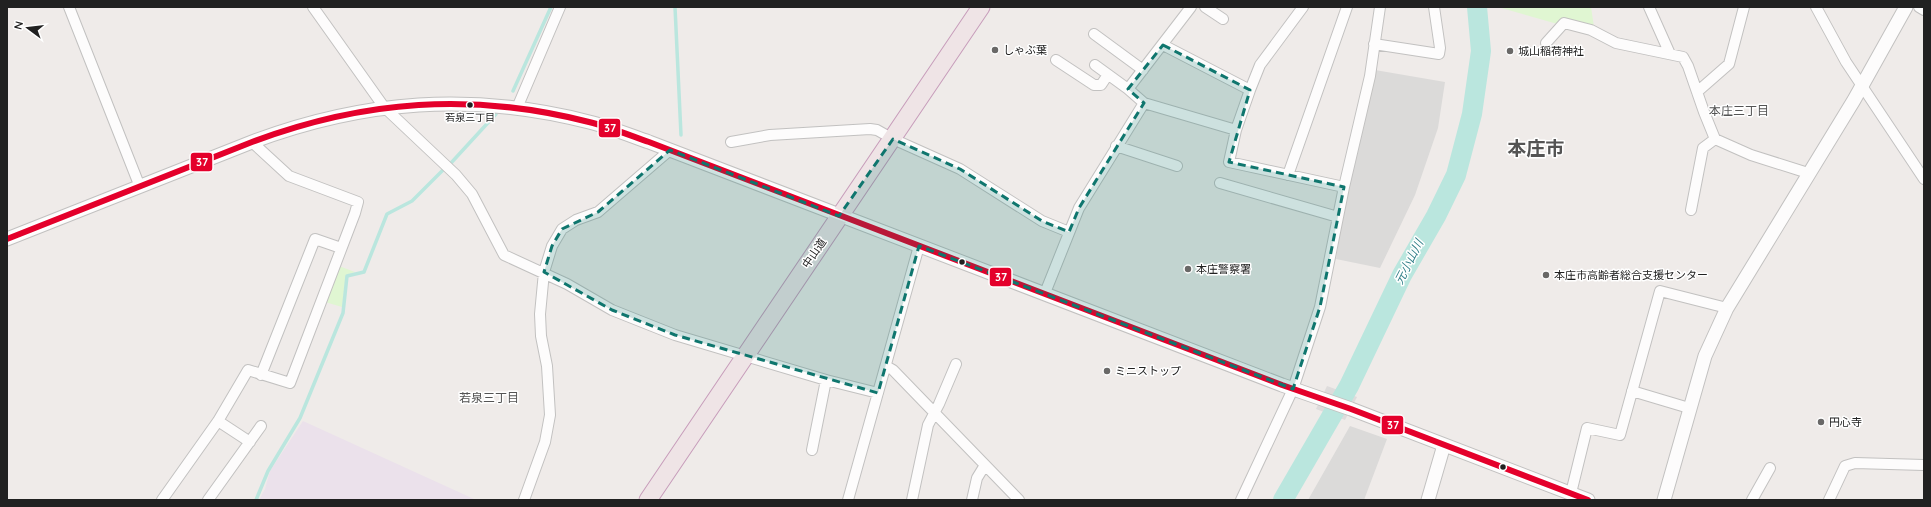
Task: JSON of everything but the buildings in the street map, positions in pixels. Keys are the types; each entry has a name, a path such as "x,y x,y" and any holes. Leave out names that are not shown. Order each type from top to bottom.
{"highway":[{"name":"中山道","path":"648,500 982,7"}],"street":[{"path":"70,7 140,187"},
{"path":"313,7 384,107 456,175 472,194 504,255 544,272 612,310 675,335 826,380 878,393"},
{"path":"517,108 560,7"},
{"path":"1128,90 1163,46 1190,7"},
{"path":"1205,7 1223,19"},
{"path":"1303,7 1260,65 1236,130 1229,162 1344,187"},
{"path":"1288,175 1347,7"},
{"path":"1241,500 1292,389 1320,307 1344,187 1370,76 1380,7"},
{"path":"1374,44 1439,54 1440,48 1434,7"},
{"path":"1649,7 1670,54"},
{"path":"1697,92 1730,64 1744,7"},
{"path":"1816,7 1827,31 1861,86 1924,179"},
{"path":"1664,500 1705,356 1726,308 1861,86 1906,7"},
{"path":"1919,7 1924,10"},
{"path":"1546,43 1564,23 1591,30 1616,43 1683,57 1688,66 1715,139 1752,155 1808,173"},
{"path":"1094,34 1143,70"},
{"path":"1163,46 1250,90"},
{"path":"1056,60 1094,85 1101,85 1107,76"},
{"path":"1095,65 1107,76 1144,103 1236,130"},
{"path":"1045,294 1079,208 1144,103"},
{"path":"7,239 252,142 302,125 384,107 445,104 517,108 590,122 670,150 1292,389 1322,398 1588,500"},
{"path":"731,142 770,135 870,129 877,130 893,139 960,169 1042,221 1069,232"},
{"path":"1691,210 1703,148 1715,139"},
{"path":"162,500 218,421 248,370 290,383 355,214 358,202 289,176 252,142"},
{"path":"1116,146 1177,166"},
{"path":"524,500 545,442 550,415 547,366 541,336 540,314 544,272 552,246 562,229 576,220 598,212 670,150"},
{"path":"1220,184 1338,217"},
{"path":"261,375 315,239 341,248"},
{"path":"848,500 919,246"},
{"path":"1571,494 1587,428 1620,435 1660,290 1726,308"},
{"path":"912,500 928,425 933,413 940,404 956,364"},
{"path":"886,366 893,370 933,413 1019,500"},
{"path":"812,450 826,380"},
{"path":"1632,391 1689,408"},
{"path":"218,421 250,442"},
{"path":"208,500 261,426"},
{"path":"1428,500 1444,445"},
{"path":"1829,500 1845,466 1855,463 1924,465"},
{"path":"972,500 977,478 985,465"},
{"path":"1752,500 1770,468"}],"highlighted area":[{"path":"1163,45 1250,90 1229,162 1344,187 1320,307 1293,389 919,246 878,393 675,335 612,310 544,272 552,246 562,229 598,212 670,150 839,216 893,139 960,169 1042,221 1069,232 1079,208 1144,103 1128,89"}],"shaded area":[{"path":"1375,70 1445,82 1438,128 1415,195 1380,268 1336,259 1345,201 1358,152"},
{"path":"303,421 474,499 259,500 265,489 270,471"},
{"path":"1350,426 1387,439 1364,500 1308,500"}],"green space":[{"path":"1498,7 1591,7 1594,27 1568,27"},
{"path":"339,266 355,272 346,275 342,307 325,302"}],"pier":[{"path":"1327,386 1357,397 1345,420 1316,409"}],"waterway":[{"path":"513,91 551,7"},
{"path":"675,7 681,135"},
{"name":"元小山川","path":"1283,500 1349,386 1402,275 1436,216 1456,175 1472,114 1481,51 1477,7"},
{"path":"451,163 496,114"},
{"path":"256,500 268,471 300,418 343,313 347,276 364,272 387,214 412,201 443,170"}],"transit line":[{"name":"37","path":"7,239 252,142 294,128 335,117 377,109 419,105 460,104 503,107 546,113 589,122 649,142 1282,385 1351,409 1588,500"}],"place":[{"name":"しゃぶ葉","path":"995,50"},
{"name":"城山稲荷神社","path":"1510,51"},
{"name":"若泉三丁目","path":"470,105"},
{"name":"本庄警察署","path":"1188,269"},
{"name":"本庄市高齢者総合支援センター","path":"1546,275"},
{"name":"ミニストップ","path":"1107,371"},
{"name":"円心寺","path":"1821,422"}],"district":[{"name":"本庄三丁目","path":"1739,111"},
{"name":"本庄市","path":"1536,148"},
{"name":"若泉三丁目","path":"489,398"}]}
